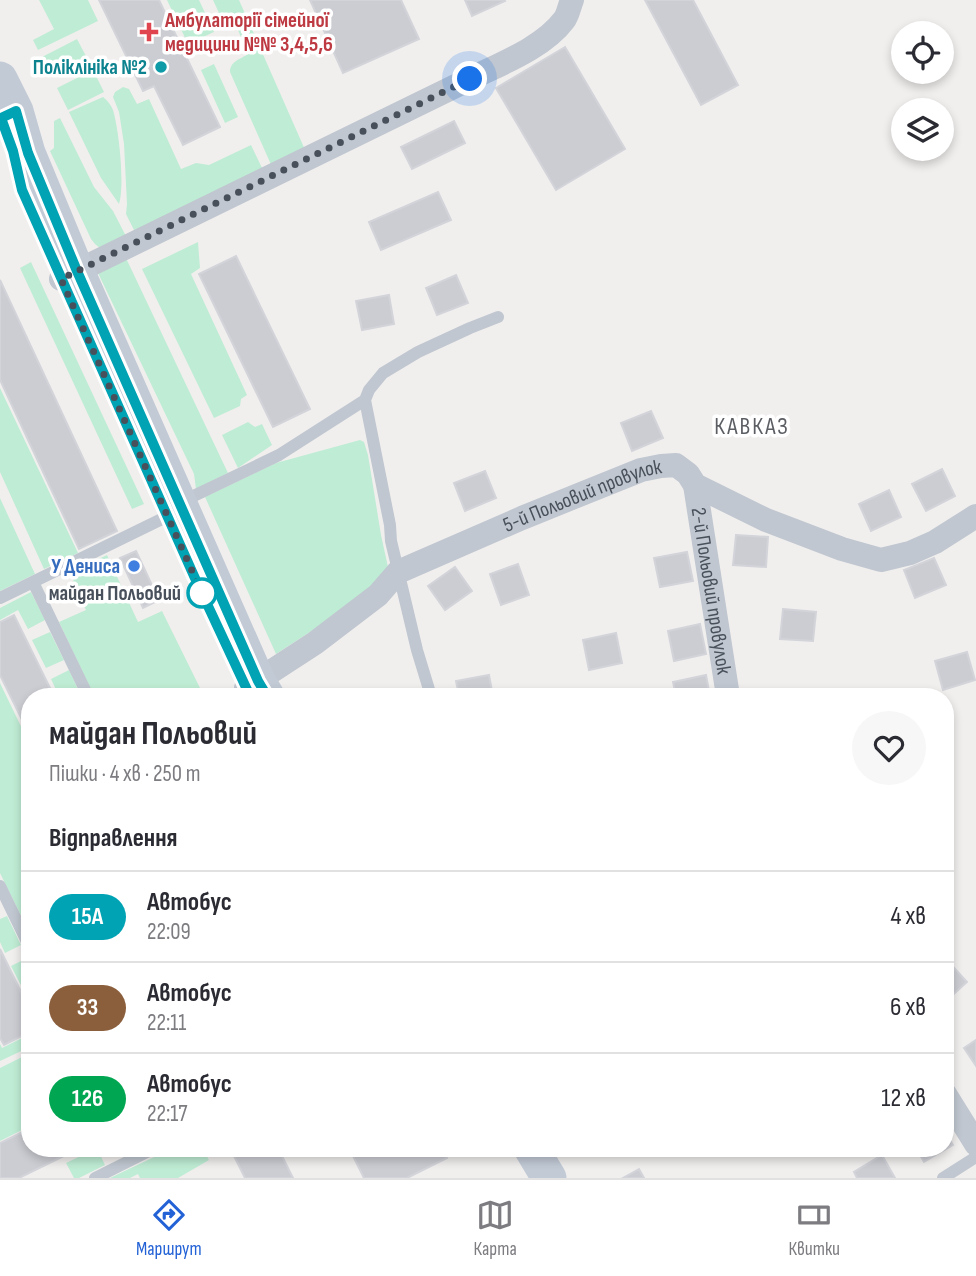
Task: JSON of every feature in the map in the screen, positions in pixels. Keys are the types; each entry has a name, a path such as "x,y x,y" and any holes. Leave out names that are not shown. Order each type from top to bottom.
{"main road":[{"path":"0,79 16,111 69,275"},
{"path":"0,116 13,151 22,190 69,275 254,688"},
{"path":"520,1157 533,1178"},
{"path":"536,1157 549,1178"}],"street":[{"path":"69,275 526,50 547,37 565,19 572,0"},
{"name":"5-й Польовий провулок","path":"259,688 378,596 398,572 641,470 676,465 688,474 695,485 766,520 881,561 935,542 976,516"},
{"name":"2-й Польовий провулок","path":"695,485 727,688"},
{"path":"954,1109 976,1144"}],"lane":[{"path":"429,688 398,572 365,400 369,390 383,373 418,352 498,317"},
{"path":"0,598 279,455 365,400"},
{"path":"33,582 84,688"},
{"path":"0,886 21,929"},
{"path":"95,1178 137,1157"},
{"path":"943,1178 976,1157"}],"green space":[{"path":"39,0 88,0 98,21 38,50 33,40 54,29"},
{"path":"167,0 199,0 214,32 188,44"},
{"path":"213,0 239,0 306,152 273,169 230,72 234,63 248,54 235,23 225,26"},
{"path":"77,39 87,58 51,76 42,57"},
{"path":"214,64 238,117 225,123 201,70"},
{"path":"93,70 104,92 68,110 57,88"},
{"path":"123,87 129,89 137,104 149,99 181,169 196,163 209,165 251,145 264,172 137,236 126,214 124,144 119,112 113,97 115,92"},
{"path":"103,97 113,110 117,130 121,171 119,204 101,178 69,112"},
{"path":"60,118 94,187 113,211 128,240 101,249 91,239 50,151 54,148 54,121"},
{"path":"198,242 200,268 191,274 247,395 241,399 240,406 214,418 142,269"},
{"path":"125,256 228,473 196,489 194,474 98,273"},
{"path":"31,262 144,504 132,509 20,268"},
{"path":"0,388 78,553 44,569 0,472"},
{"path":"248,422 255,427 262,424 272,445 238,468 222,435"},
{"path":"360,440 364,442 368,455 388,567 364,597 276,654 205,497 276,463"},
{"path":"0,498 35,574 0,591"},
{"path":"107,555 138,622 162,611 200,688 90,688 59,622 86,610 74,586 75,570"},
{"path":"31,592 45,620 28,629 18,610 0,620 0,608"},
{"path":"50,632 64,660 46,668 32,640"},
{"path":"69,670 77,688 55,688 51,679"},
{"path":"0,683 21,726 21,916 0,873"},
{"path":"7,916 21,945 5,953 0,942 0,919"},
{"path":"21,961 21,985 11,966"},
{"path":"21,1038 21,1051 0,1061 0,1044 2,1048"},
{"path":"21,1058 21,1130 0,1141 0,1068"},
{"path":"78,1157 101,1157 105,1165 74,1178 66,1163"},
{"path":"154,1157 207,1157 209,1160 178,1178 140,1178 138,1174 130,1178 110,1178"}],"building":[{"name":"Поліклініка №2","path":"99,0 159,0 220,127 183,145 154,86 143,91"},
{"path":"310,0 401,0 419,39 343,73"},
{"path":"465,0 504,0 505,1 472,16"},
{"path":"645,0 693,0 738,85 701,105"},
{"path":"565,47 625,149 556,190 496,88"},
{"path":"454,121 465,143 412,169 401,147"},
{"path":"438,192 451,220 381,250 369,222"},
{"path":"236,256 310,409 273,427 199,274"},
{"path":"456,275 468,303 437,315 426,288"},
{"path":"0,280 117,531 79,549 0,380"},
{"path":"389,295 394,324 362,330 356,301"},
{"path":"651,411 663,438 632,451 621,423"},
{"path":"942,469 955,496 926,511 912,484"},
{"path":"485,471 496,498 465,511 454,483"},
{"path":"889,490 901,517 871,531 859,504"},
{"path":"736,535 768,537 766,567 733,565"},
{"path":"136,551 159,600 143,608 120,558"},
{"path":"687,552 693,581 660,587 654,558"},
{"path":"934,558 946,585 915,598 904,570"},
{"path":"518,564 529,595 501,605 490,574"},
{"path":"455,567 472,591 445,610 428,586"},
{"path":"783,609 816,612 813,641 780,639"},
{"path":"14,615 50,688 21,688 21,718 0,675 0,622"},
{"path":"700,624 706,654 674,661 668,631"},
{"path":"616,633 622,663 589,670 583,640"},
{"path":"967,652 975,680 942,688 935,661"},
{"path":"489,675 491,688 457,688 456,681"},
{"path":"706,675 708,688 674,688 673,682"},
{"path":"0,949 21,992 21,1036 4,1045 0,1038"},
{"path":"954,968 967,982 954,994"},
{"path":"976,1040 976,1066 964,1048"},
{"path":"21,1132 21,1157 62,1157 19,1178 0,1178 0,1143"},
{"path":"234,1157 282,1157 293,1178 245,1178"},
{"path":"354,1157 447,1158 407,1178 364,1178"},
{"path":"883,1157 895,1178 857,1178 854,1172"},
{"path":"639,1169 644,1178 623,1178"}],"bus line":[{"name":"15A","path":"245,688 22,190 18,168 1,118 16,111 28,153 77,271 262,688"}],"place":[{"name":"Амбулаторії сімейної медицини №№ 3,4,5,6","path":"149,32"},
{"name":"Поліклініка №2","path":"161,67"},
{"name":"У Дениса","path":"134,566"},
{"name":"майдан Польовий","path":"202,593"}],"district":[{"name":"КАВКАЗ","path":"752,426"}],"route":[{"path":"202,593 61,279 470,79"}]}
